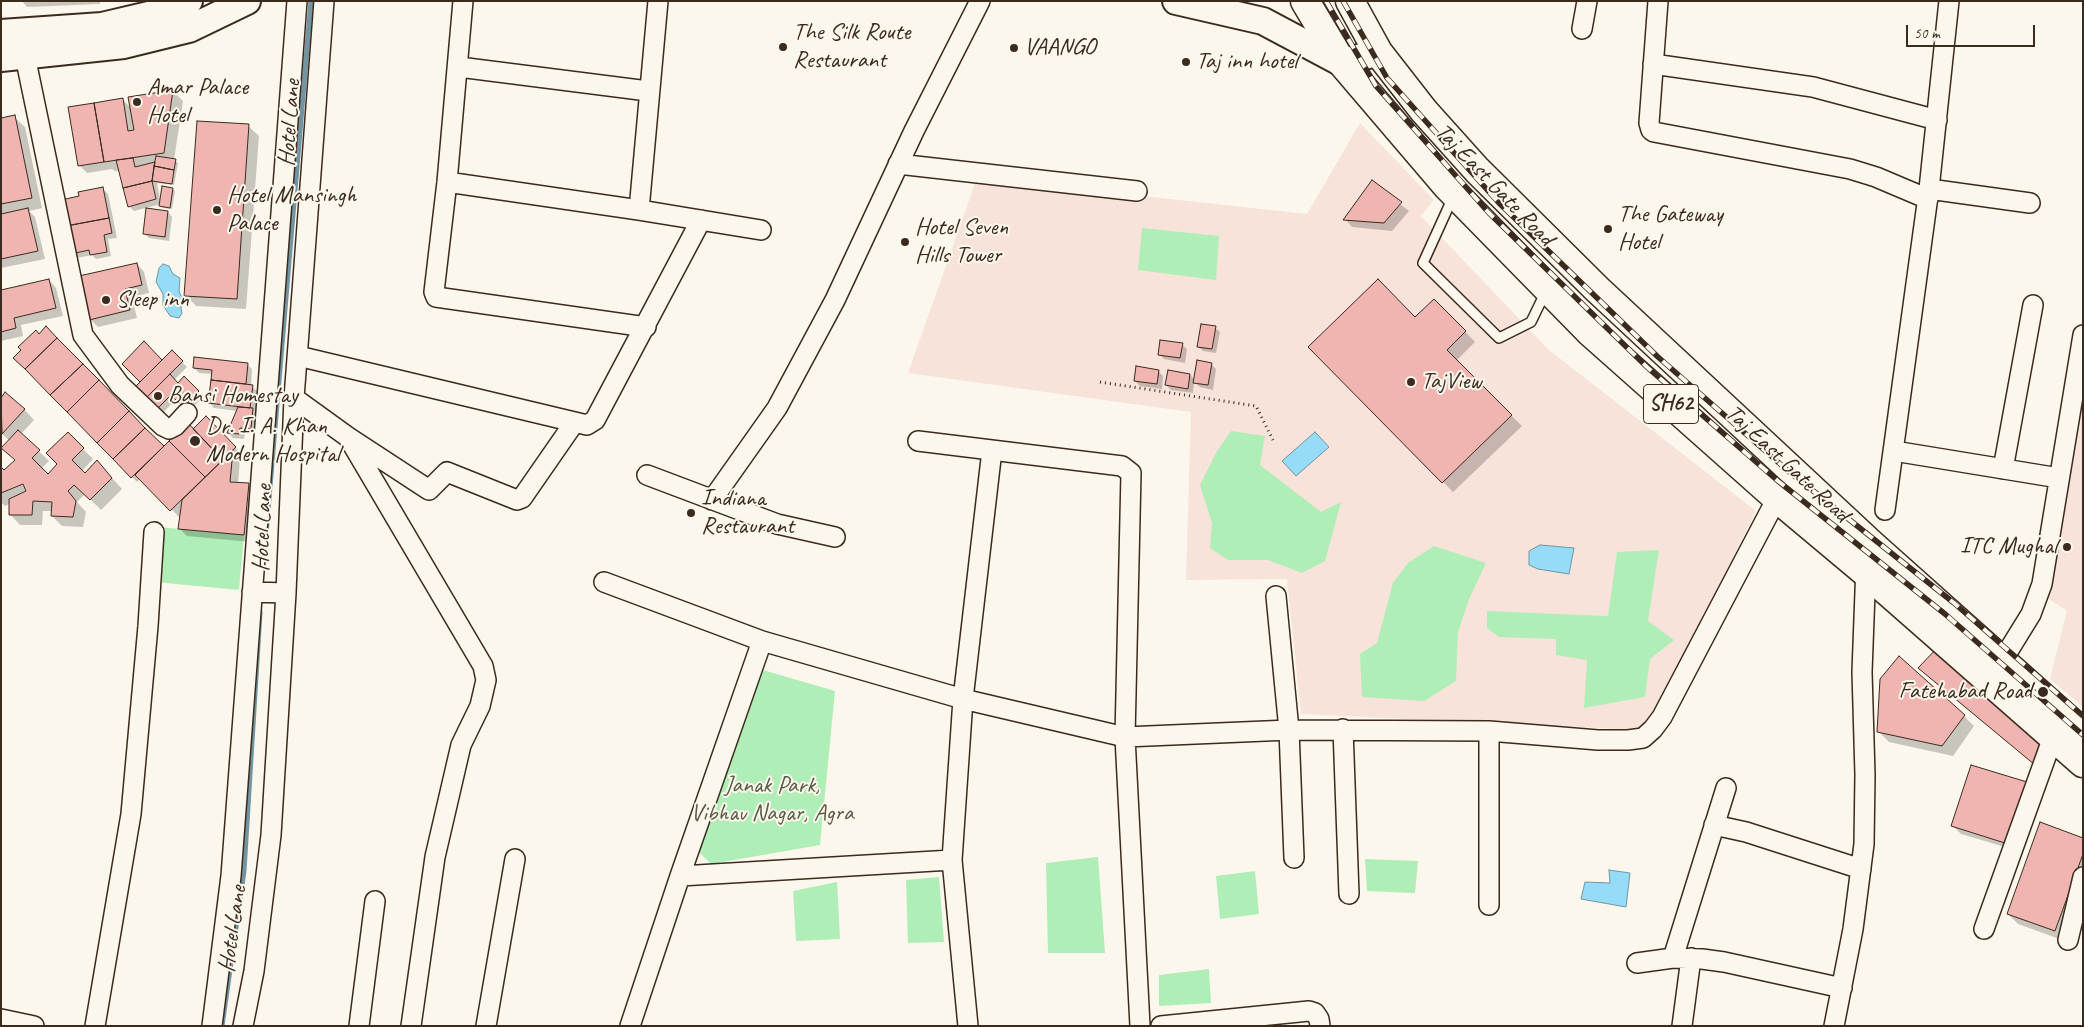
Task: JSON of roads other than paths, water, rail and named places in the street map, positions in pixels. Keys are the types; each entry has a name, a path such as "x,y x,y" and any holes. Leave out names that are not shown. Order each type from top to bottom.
{"main road":[{"path":"1,33 102,26 170,10 189,1"},
{"path":"13,57 124,45 189,29 247,1"},
{"path":"1176,1 1262,21 1342,63 1378,52"},
{"name":"SH62","path":"1305,1 1342,63 1455,193 1590,332 1777,498 1865,572 2083,763"},
{"name":"Taj East Gate Road","path":"1350,1 1378,52 1424,111 1478,170 1597,289 1871,544 2083,733"}],"street":[{"name":"Hotel Lane","path":"212,1026 231,876 297,1"},
{"name":"Hotel Lane","path":"243,1026 254,971 271,835 286,593 294,398 324,1"},
{"path":"464,1 459,67 434,292 436,297 646,327"},
{"path":"639,210 648,91 658,1"},
{"path":"712,500 777,408 835,300 898,164 980,1"},
{"path":"1582,29 1587,1"},
{"path":"1658,1 1649,123 1654,132 1850,169 1928,194 2030,202"},
{"path":"1885,510 1928,194 1949,1"},
{"path":"13,57 83,335 120,385 163,426 169,429 175,426 188,413"},
{"path":"1653,64 1813,87 1937,120"},
{"path":"459,67 648,91"},
{"path":"898,164 1137,191"},
{"path":"447,182 761,230"},
{"path":"298,356 587,425 595,420 646,327 701,220"},
{"path":"274,298 302,300"},
{"path":"2003,469 2033,305"},
{"path":"2002,661 2031,614 2046,568 2083,335"},
{"path":"294,398 348,437 429,490 447,472 516,500 522,498 574,423"},
{"path":"348,437 483,666 486,680 480,706 461,745 435,858 411,1026"},
{"path":"918,441 1122,466 1131,474 1125,737 1140,1026"},
{"path":"968,1026 952,860 963,699 992,450"},
{"path":"1894,450 2059,478"},
{"path":"648,475 777,524 836,537"},
{"path":"604,582 762,641 963,699 1125,737 1343,729 1489,731 1598,740 1628,740 1643,738 1653,730 1662,718 1777,498"},
{"path":"95,1026 131,814 148,626 154,532"},
{"path":"1840,1024 1842,988 1861,868 1866,816 1862,672 1865,572 1871,544"},
{"path":"252,592 286,593"},
{"path":"1276,596 1289,730 1294,858"},
{"path":"630,1026 762,641"},
{"path":"1343,729 1349,894"},
{"path":"1489,731 1489,905"},
{"path":"1984,928 2053,736"},
{"path":"1682,1026 1682,958 1714,825 1726,788"},
{"path":"1714,825 1746,832 1861,868"},
{"path":"486,1026 515,859"},
{"path":"680,876 952,860"},
{"path":"2068,940 2083,877"},
{"path":"360,1026 375,901"},
{"path":"1637,963 1682,958 1724,962 1842,988"},
{"path":"1161,1026 1309,1011 1319,1019 1320,1026"},
{"path":"1,1019 34,1026"}],"lane":[{"path":"1455,193 1423,263 1498,338 1531,322 1547,288"}],"water":[{"path":"163,264 169,266 173,274 180,278 179,291 183,300 182,313 179,318 170,316 163,305 163,294 156,282 159,268"},
{"path":"1315,432 1329,447 1296,476 1282,461"},
{"path":"1540,545 1574,548 1569,574 1538,569 1529,565 1529,551"},
{"path":"1609,870 1630,873 1626,907 1581,899 1585,882 1610,883"}],"waterway":[{"path":"266,534 311,1"},
{"path":"222,1026 244,871 260,612"}],"railway":[{"path":"1326,1 1376,86 1489,213 1648,368 1778,481 1945,614 2083,735"},
{"path":"1343,1 1387,78 1499,203 1658,357 1787,470 1954,603 2083,716"}],"place":[{"name":"The Silk Route Restaurant","path":"783,47"},
{"name":"VAANGO","path":"1014,48"},
{"name":"Taj inn hotel","path":"1186,62"},
{"name":"Amar Palace Hotel","path":"137,102"},
{"name":"Hotel Mansingh Palace","path":"217,210"},
{"name":"The Gateway Hotel","path":"1608,229"},
{"name":"Hotel Seven Hills Tower","path":"905,242"},
{"name":"Sleep inn","path":"106,300"},
{"name":"TajView","path":"1411,382"},
{"name":"Bansi Homestay","path":"158,396"},
{"name":"Dr. I. A. Khan Modern Hospital","path":"195,441"},
{"name":"Indiana Restaurant","path":"691,513"},
{"name":"ITC Mughal","path":"2067,547"},
{"name":"Fatehabad Road","path":"2043,692"}],"park label":[{"name":"Janak Park, Vibhav Nagar, Agra","path":"772,800"}]}
